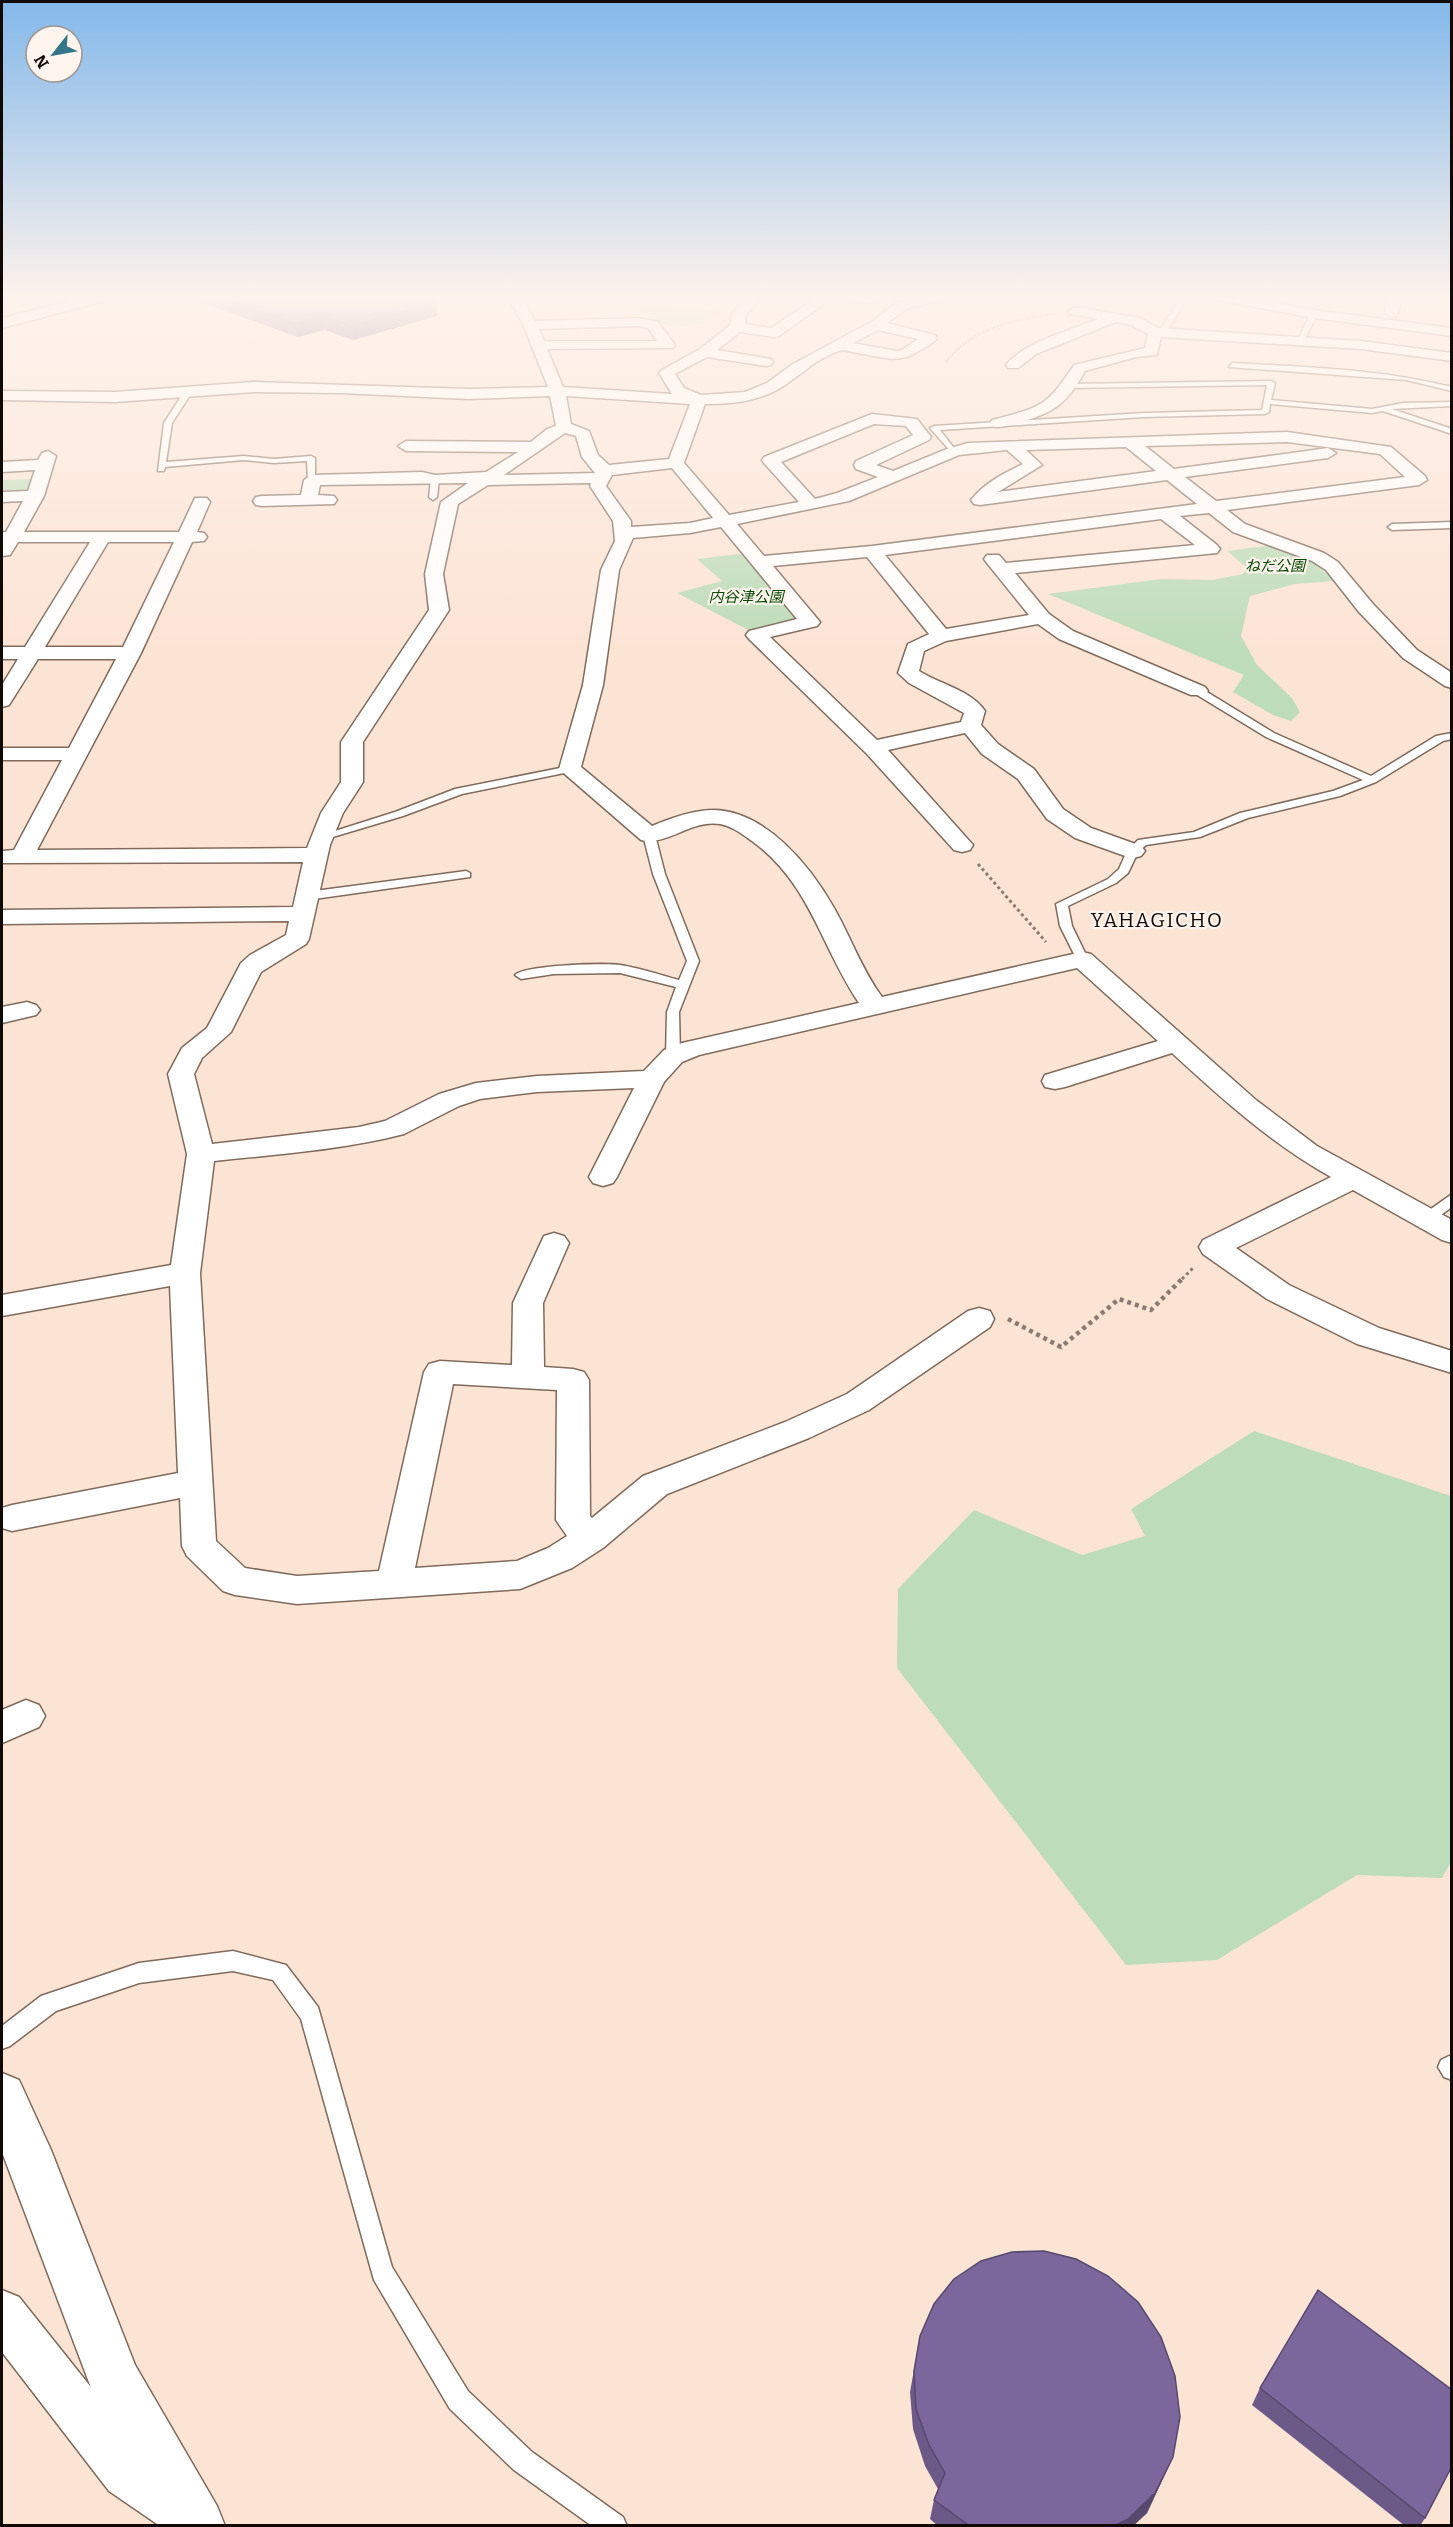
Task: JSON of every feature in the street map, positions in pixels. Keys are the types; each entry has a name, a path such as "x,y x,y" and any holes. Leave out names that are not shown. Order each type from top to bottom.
{"street":[{"path":"561,414 564,428"},
{"path":"676,464 694,414"},
{"path":"998,423 1032,414"},
{"path":"811,505 770,460 872,419 910,422 923,437 862,465 894,477"},
{"path":"437,497 488,478 535,447 553,432 564,428 577,430 583,434 590,458 603,475"},
{"path":"623,533 690,528 811,505 843,497 968,448 1287,437 1385,450 1419,480 1165,513 970,526"},
{"path":"1131,443 1239,528 1318,557 1332,566 1366,608 1410,654 1452,682"},
{"path":"406,446 535,447"},
{"path":"761,562 954,540 970,526 981,500 992,488 1013,474 1034,465 1013,447"},
{"path":"981,500 1367,448"},
{"path":"2,466 47,460 35,496 8,537 2,555"},
{"path":"309,500 312,480 422,477 435,480 603,475 676,464"},
{"path":"676,464 810,622 756,636 873,747 962,845"},
{"path":"603,475 598,486 622,520 624,541 610,570 593,685 570,769 649,834 698,818 720,817 741,824 765,840 800,875 821,905 853,974 876,1008"},
{"path":"2,497 35,496"},
{"path":"437,497 450,502 434,574 439,610 351,742 352,782 332,813 319,846 297,939 259,960 250,968 218,1032 191,1054 181,1074 201,1154 185,1274 199,1546 235,1581 297,1590 520,1575 560,1558 591,1539 655,1485 797,1430 858,1401 980,1319"},
{"path":"262,501 342,500"},
{"path":"12,857 75,754 131,653 192,537 201,502"},
{"path":"1002,569 1211,549 1165,513"},
{"path":"970,526 1042,618 1066,635 1198,691"},
{"path":"8,537 192,537"},
{"path":"2,701 102,537"},
{"path":"872,551 941,636"},
{"path":"970,726 975,711 958,697 922,683 908,673 915,648 941,636 1042,618"},
{"path":"2,653 131,653"},
{"path":"873,747 970,726"},
{"path":"970,726 990,749 1026,774 1055,814 1083,833 1133,851"},
{"path":"2,754 75,754"},
{"path":"12,857 319,846"},
{"path":"2,917 305,905"},
{"path":"603,1177 652,1079 673,1056 691,1049 1073,961 1255,1112 1307,1152 1351,1179 1452,1233"},
{"path":"2,1015 27,1010"},
{"path":"1055,1081 1175,1044"},
{"path":"201,1154 359,1136 394,1128 449,1100 476,1091 537,1084 652,1079"},
{"path":"1351,1179 1214,1247 1278,1292 1368,1336 1452,1362"},
{"path":"528,1378 528,1303 554,1243"},
{"path":"2,1305 185,1274"},
{"path":"394,1583 440,1372 573,1380 573,1520 591,1539"},
{"path":"12,1518 195,1482"},
{"path":"2,2097 26,2150 115,2382 194,2521"},
{"path":"2,2314 128,2473 194,2521"}],"lane":[{"path":"174,414 168,423 161,467 244,458 274,461 311,459 312,480"},
{"path":"953,452 934,428 1177,414"},
{"path":"1399,414 1452,432"},
{"path":"1440,427 1452,427"},
{"path":"435,480 437,497"},
{"path":"1392,527 1452,525"},
{"path":"1198,691 1270,735 1372,780"},
{"path":"1073,961 1062,904 1112,881 1124,871 1133,851 1142,843 1196,835 1244,815 1336,794 1372,780 1440,738 1452,736"},
{"path":"319,846 459,791 570,769"},
{"path":"649,834 659,874 693,961 673,1012 673,1056"},
{"path":"305,905 466,875"},
{"path":"521,975 554,970 620,969 683,985"},
{"path":"1426,1219 1452,1199"},
{"path":"2,2039 49,2003 139,1973 233,1961 279,1972 310,2013 382,2272 459,2400 523,2461 614,2526"}],"path":[{"path":"962,845 1073,961"},
{"path":"980,1319 996,1313 1061,1347 1119,1299 1151,1311 1214,1247"}],"green space":[{"path":"36,479 31,491 20,495 2,496 2,480"},
{"name":"ねだ公園","path":"1273,545 1312,561 1335,581 1295,584 1250,596 1241,636 1257,665 1292,698 1300,712 1291,721 1273,715 1233,692 1244,675 1048,594 1161,579 1213,580 1243,574 1246,567 1227,551"},
{"name":"内谷津公園","path":"748,553 798,617 793,622 750,631 677,593 722,581 697,559"},
{"path":"1254,1431 1451,1496 1451,1862 1442,1878 1357,1875 1217,1960 1126,1965 897,1668 898,1589 974,1510 1082,1555 1145,1536 1131,1509"}],"building":[{"path":"1044,2251 1076,2259 1108,2276 1138,2302 1161,2337 1175,2376 1180,2417 1173,2457 1155,2493 1128,2519 1114,2526 970,2526 934,2500 945,2473 929,2445 916,2409 914,2371 920,2336 934,2304 954,2279 981,2261 1012,2252"},
{"path":"1318,2290 1452,2390 1452,2466 1425,2518 1260,2388"}],"district":[{"name":"YAHAGICHO","path":"1157,920"}]}
